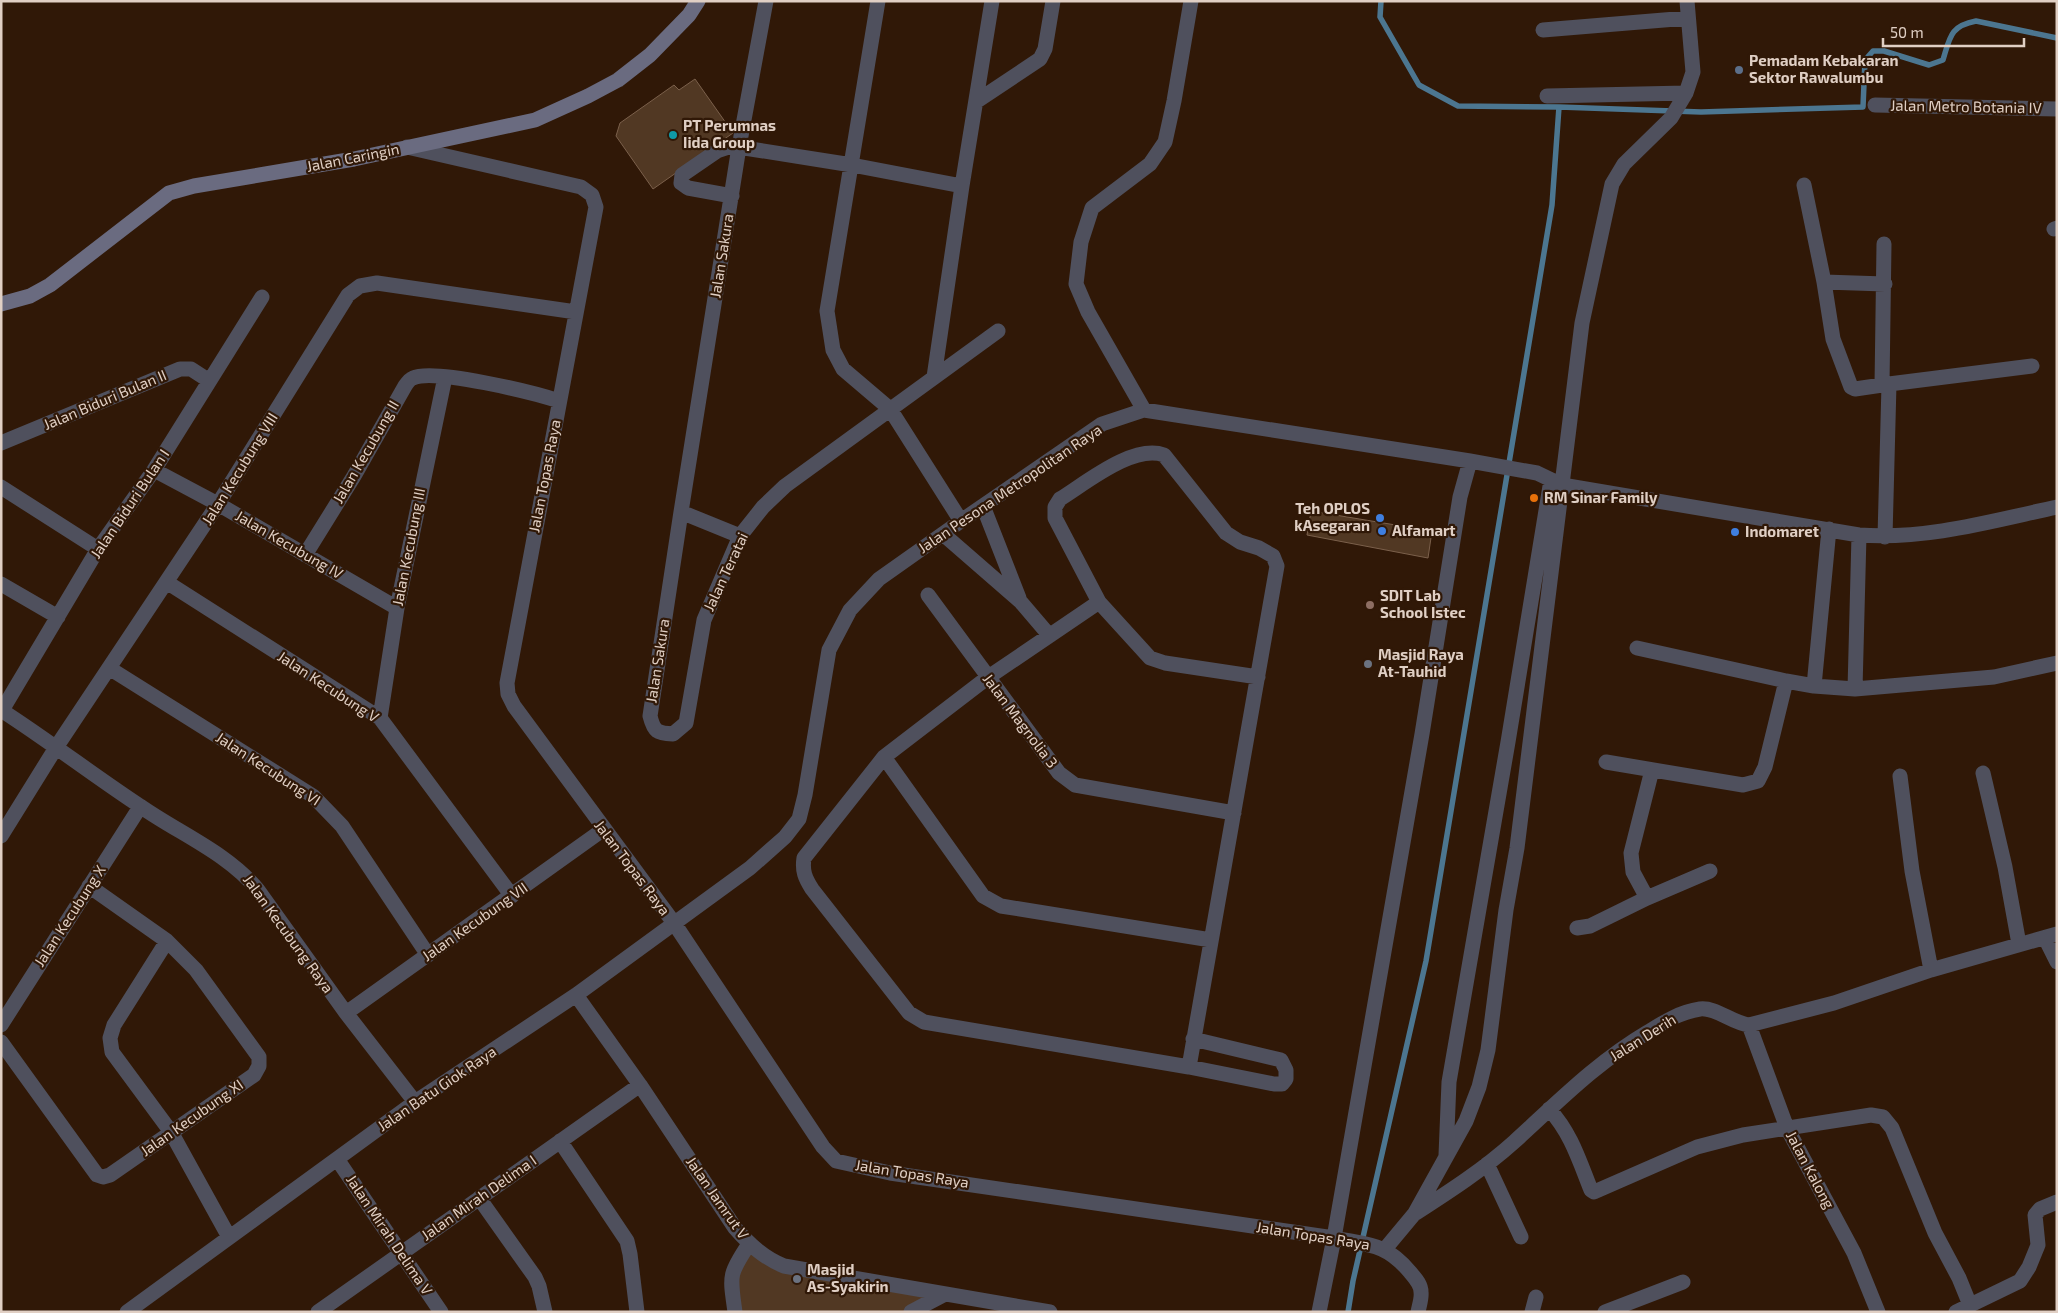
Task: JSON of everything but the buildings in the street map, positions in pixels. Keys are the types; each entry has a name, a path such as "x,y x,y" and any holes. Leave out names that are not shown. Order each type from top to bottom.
{"main road":[{"name":"Jalan Caringin","path":"1,304 30,296 50,285 170,193 194,186 354,159 535,120 618,80 650,55 689,15 698,1"}],"street":[{"name":"Jalan Sakura","path":"673,734 660,734 653,727 650,716 739,148 766,1"},
{"path":"878,1 827,310 833,350 843,368 890,409 961,521"},
{"path":"934,377 992,1"},
{"path":"977,101 1040,59 1045,49 1053,1"},
{"path":"1144,410 1088,312 1076,284 1081,242 1092,208 1150,164 1165,142 1174,102 1191,1"},
{"path":"1446,1157 1449,1082 1508,742 1556,482 1582,323 1612,184 1624,164 1679,106 1693,72 1688,1"},
{"path":"1543,30 1688,18"},
{"path":"1546,96 1679,106"},
{"name":"Jalan Metro Botania IV","path":"1875,105 2057,109"},
{"path":"732,196 688,188 681,183 682,175 717,151 732,146 852,165 962,186"},
{"name":"Jalan Topas Raya","path":"407,147 581,187 592,195 596,207 514,644 507,683 508,694 514,706 674,923 823,1147 836,1161 890,1173 1341,1239 1381,1248"},
{"path":"1804,185 1824,282 1833,339 1851,387 1855,389 2032,366"},
{"path":"1884,244 1886,384 1885,537"},
{"path":"1824,282 1884,284"},
{"name":"Jalan Kecubung VIII","path":"1,836 57,746 168,583 348,295 360,286 377,283 576,312"},
{"name":"Jalan Biduri Bulan I","path":"2,711 98,549 154,470 208,380 262,297"},
{"name":"Jalan Teratai","path":"673,734 686,723 704,620 740,536 763,507 785,486 998,331"},
{"name":"Jalan Biduri Bulan II","path":"1,443 180,369 191,368 208,380"},
{"name":"Jalan Kecubung II","path":"305,554 354,476 405,386 415,377 460,378 559,401"},
{"name":"Jalan Kecubung III","path":"380,718 397,608 445,377"},
{"name":"Jalan Pesona Metropolitan Raya","path":"750,868 785,837 798,819 805,795 829,650 850,610 879,579 1102,424 1144,410 1477,462 1536,473 1556,482 1859,535 1885,537 1926,534 2057,507"},
{"path":"1189,1066 1193,1039 1234,813 1258,677 1277,566 1273,556 1259,548 1240,542 1226,533 1164,455 1155,452 1119,462 1060,499 1055,508 1055,518 1059,529 1099,602 1150,658 1165,663 1258,677"},
{"path":"1319,1312 1341,1239 1460,497 1477,462"},
{"name":"Jalan Kecubung IV","path":"154,470 218,504 397,608"},
{"path":"1418,1312 1422,1292 1418,1281 1400,1259 1381,1248 1415,1213 1466,1121 1479,1087 1488,1050 1506,910 1517,848 1556,482"},
{"path":"1,487 98,549"},
{"path":"983,506 1020,601"},
{"path":"681,512 740,536"},
{"path":"1814,686 1829,529"},
{"path":"943,534 1020,601 1049,635"},
{"path":"1856,689 1859,535"},
{"name":"Jalan Kecubung V","path":"168,583 380,718 512,896"},
{"path":"1,584 58,617"},
{"name":"Jalan Magnolia 3","path":"928,595 987,678 1059,773 1075,785 1234,813"},
{"path":"1099,602 987,678 884,757 804,858 802,867 805,878 812,889 909,1013 924,1022 1189,1066 1274,1084 1282,1084 1286,1079 1286,1070 1281,1060 1193,1039"},
{"path":"1637,648 1786,681 1814,686 1856,689 1994,677 2057,663"},
{"name":"Jalan Kecubung VI","path":"109,668 313,796 342,826 428,955"},
{"path":"1606,762 1743,785 1758,781 1765,767 1786,681"},
{"name":"Jalan Kecubung Raya","path":"2,711 57,746 140,807 230,862 244,873 346,1013 415,1102"},
{"path":"884,757 983,896 1001,906 1211,940"},
{"path":"1647,898 1633,872 1631,853 1652,770"},
{"path":"1983,773 2005,867 2019,944"},
{"path":"1900,776 1912,871 1931,970"},
{"name":"Jalan Kecubung X","path":"1,1025 140,807"},
{"name":"Jalan Kecubung VII","path":"346,1013 604,829"},
{"name":"Jalan Batu Giok Raya","path":"127,1312 415,1102 576,995 750,868"},
{"path":"1577,928 1590,926 1647,898 1710,871"},
{"name":"Jalan Kecubung XI","path":"1,1042 97,1175 103,1177 110,1175 254,1075 259,1057 196,970 166,941 89,886"},
{"path":"1749,1025 1834,1002 1931,970 2051,936 2057,962"},
{"path":"166,941 114,1026 110,1038 112,1052 171,1132 229,1237"},
{"name":"Jalan Jamrut V","path":"576,995 640,1085 735,1228 748,1244 768,1260 784,1266 1050,1312"},
{"name":"Jalan Derih","path":"1415,1213 1465,1181 1487,1164 1569,1090 1625,1045 1676,1016 1701,1009 1716,1011 1739,1024 1749,1025"},
{"name":"Jalan Kalong","path":"1749,1025 1787,1128 1854,1253 1878,1312"},
{"name":"Jalan Mirah Delima I","path":"320,1311 640,1085"},
{"path":"1549,1109 1562,1124 1574,1147 1591,1190 1594,1192 1697,1147 1743,1135 1871,1114 1883,1117 1892,1128 1935,1233 1959,1278 1963,1308 2020,1281 2029,1267 2038,1245 2035,1215 2040,1209 2057,1202"},
{"path":"560,1141 627,1241 637,1312"},
{"name":"Jalan Mirah Delima V","path":"337,1160 441,1312"},
{"path":"1487,1164 1521,1237"},
{"path":"479,1198 535,1276 540,1286 545,1312"},
{"path":"736,1312 731,1274 748,1244"},
{"path":"1605,1312 1683,1282"},
{"path":"911,1312 945,1294"}],"waterway":[{"path":"1381,1 1380,17 1419,85 1458,106 1559,107"},
{"path":"1348,1312 1353,1281 1426,961 1552,205 1559,107 1701,112 1863,107 1865,60 1873,51 1884,51 1929,65 1943,60 1952,34 1956,29 1976,21 2057,38"}],"place":[{"name":"Pemadam Kebakaran Sektor Rawalumbu","path":"1739,70"},
{"name":"PT Perumnas Iida Group","path":"673,135"},
{"name":"RM Sinar Family","path":"1534,498"},
{"name":"Teh OPLOS kAsegaran","path":"1380,518"},
{"name":"Alfamart","path":"1382,531"},
{"name":"Indomaret","path":"1735,532"},
{"name":"SDIT Lab School Istec","path":"1370,605"},
{"name":"Masjid Raya At-Tauhid","path":"1368,664"},
{"name":"Masjid As-Syakirin","path":"797,1279"}]}
